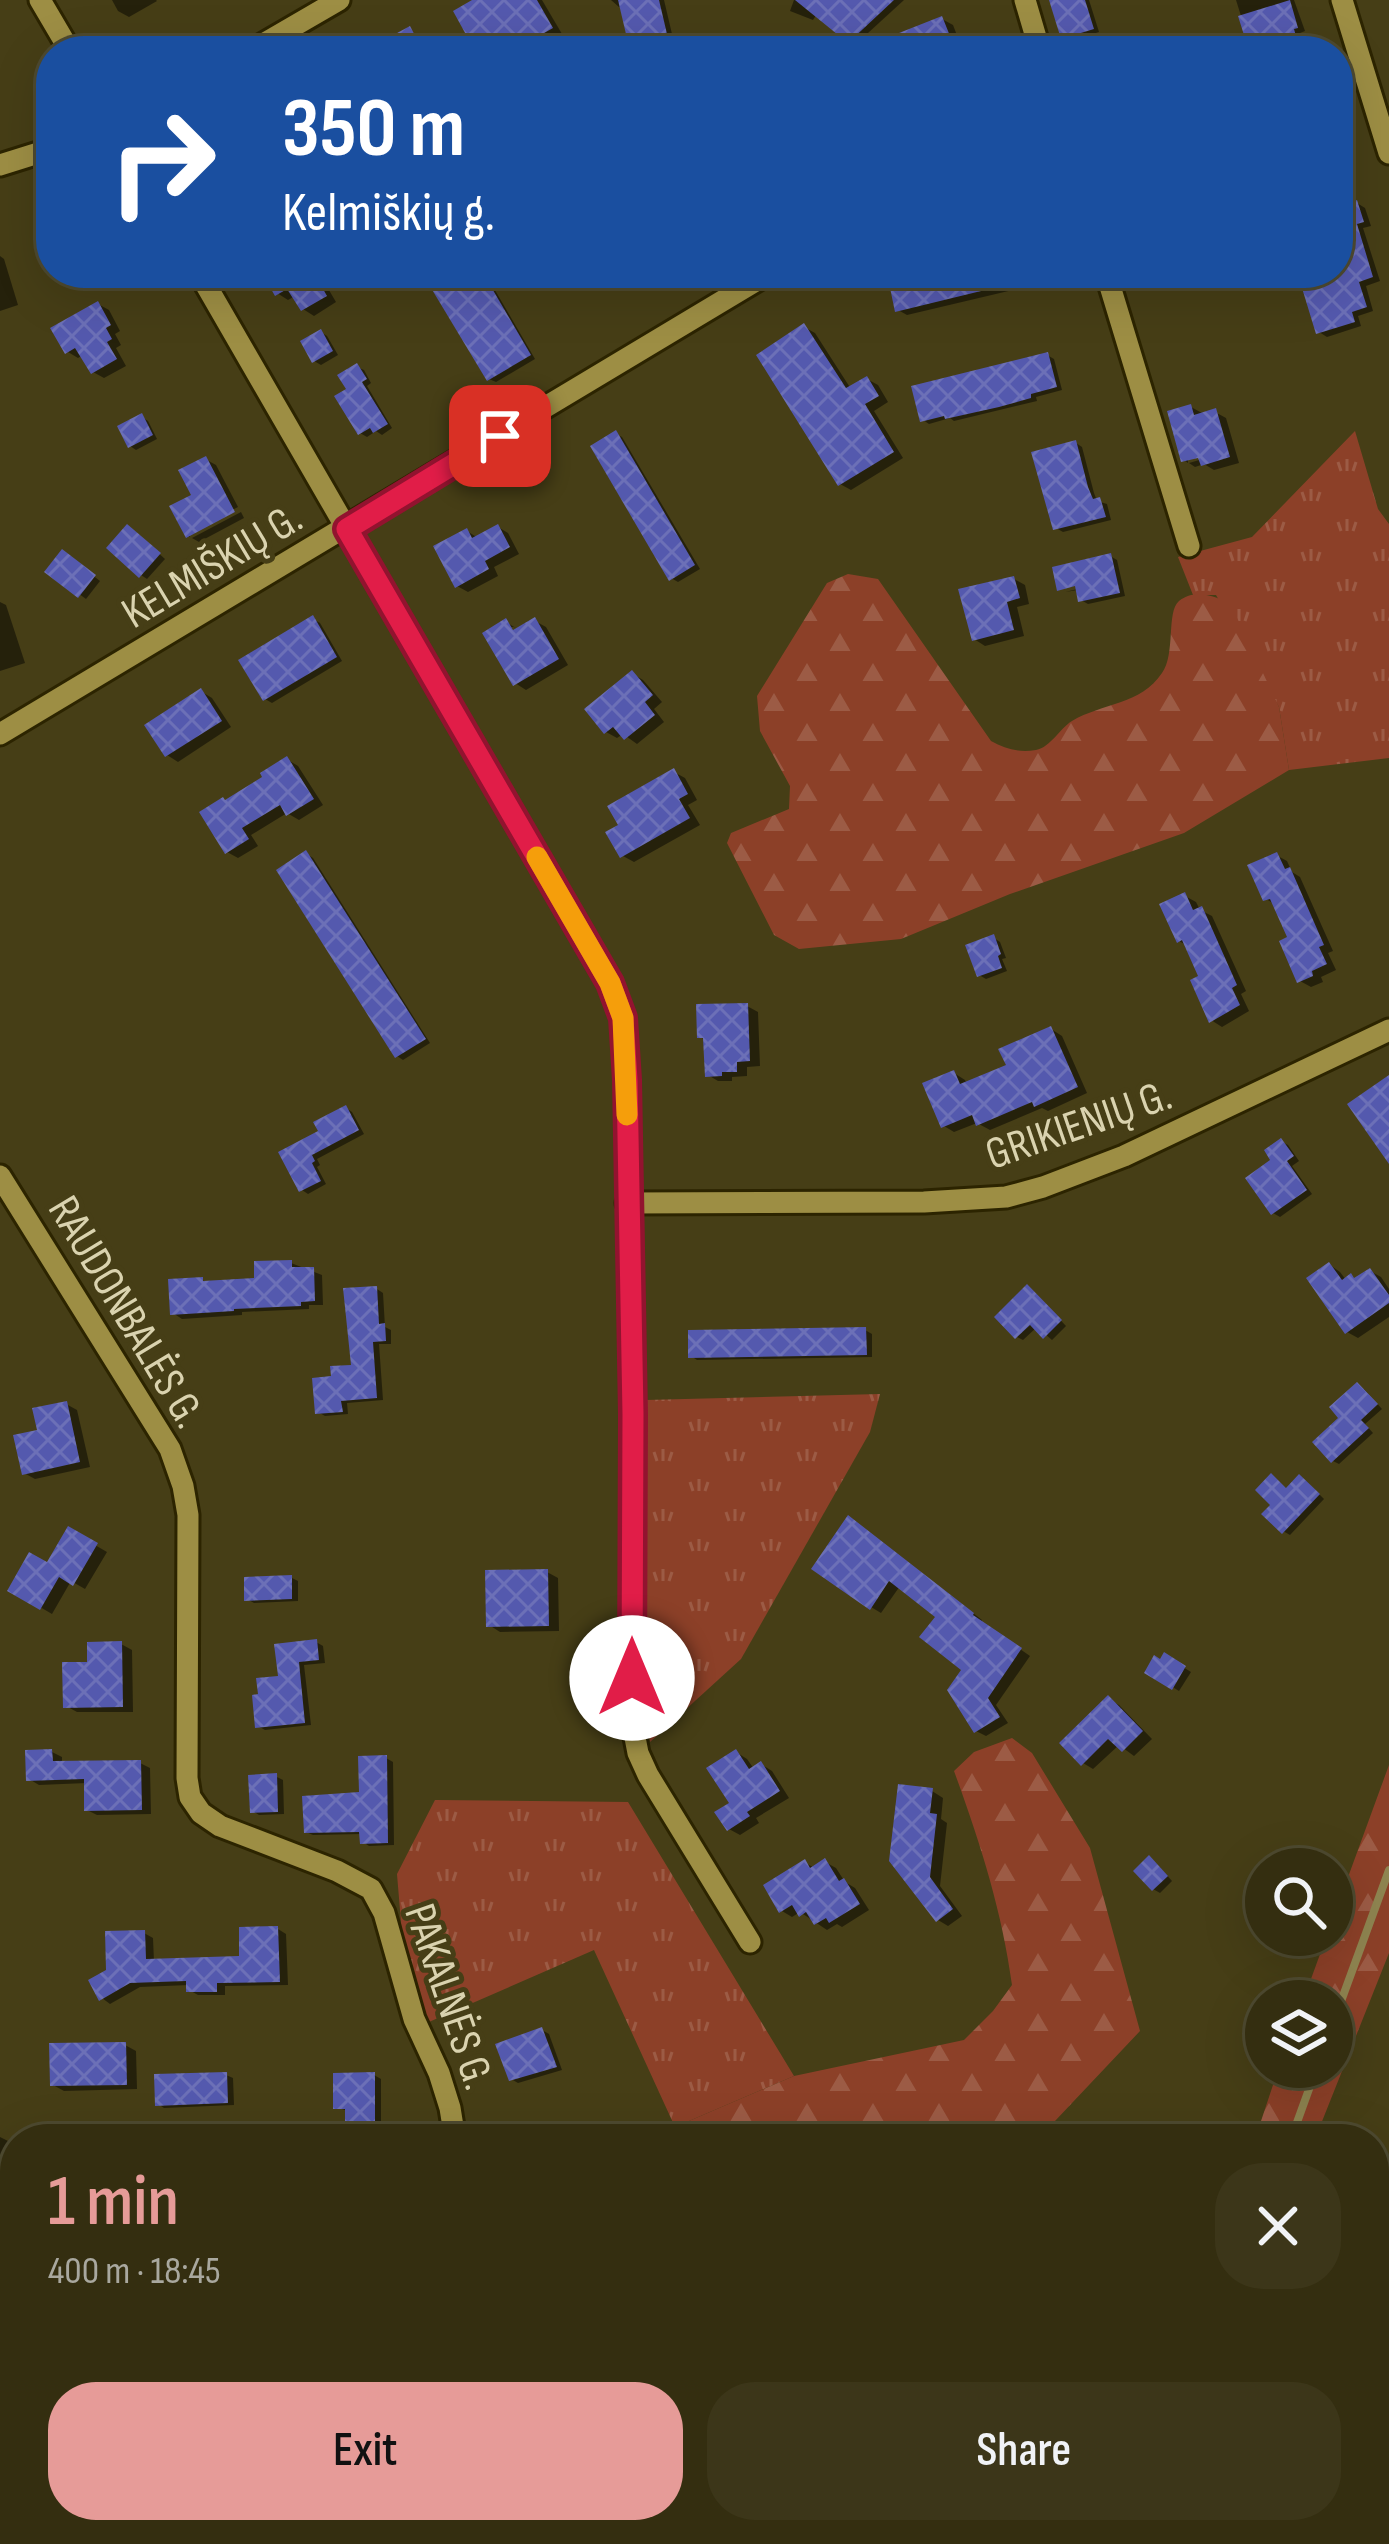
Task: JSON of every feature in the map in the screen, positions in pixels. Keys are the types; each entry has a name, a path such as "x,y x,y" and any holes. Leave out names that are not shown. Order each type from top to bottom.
{"street":[{"path":"40,0 61,36"},
{"path":"276,36 340,0"},
{"path":"1024,0 1035,36"},
{"path":"1342,0 1389,153"},
{"path":"0,165 36,154"},
{"path":"208,288 610,983 623,1018 633,1414 632,1723 648,1775 750,1942"},
{"name":"KELMIŠKIŲ G.","path":"0,734 744,288"},
{"path":"1111,288 1189,546"},
{"name":"GRIKIENIŲ G.","path":"627,1203 924,1202 1006,1197 1124,1156 1389,1030"},
{"name":"RAUDONBALĖS G.","path":"1,1181 170,1449 183,1486 188,1515 187,1778"},
{"name":"PAKALNĖS G.","path":"187,1778 190,1797 220,1826 338,1871 371,1889 384,1913 414,2019 439,2073 453,2124"}],"green space":[{"path":"1355,431 1378,509 1389,524 1389,758 1289,770 1279,707 1216,595 1193,595 1178,557 1252,537"},
{"path":"848,574 878,579 991,741 1024,751 1041,748 1067,724 1153,684 1169,655 1175,606 1199,594 1219,599 1231,605 1279,707 1289,770 1184,833 1010,894 901,939 799,949 774,935 727,843 731,833 789,809 790,786 760,731 757,696 827,583"},
{"path":"880,1394 870,1432 741,1659 650,1742 642,1672 646,1400"},
{"path":"1012,1738 1032,1753 1090,1848 1140,2031 1052,2124 682,2124 794,2076 964,2040 993,2011 1012,1985 1008,1957 989,1877 954,1771 974,1752"},
{"path":"1389,1765 1389,1953 1353,2043 1353,1980 1311,1980 1319,1956 1353,1956 1353,1864"},
{"path":"435,1800 628,1802 794,2076 674,2124 594,1950 422,2025 402,1934 397,1874"},
{"path":"1272,2088 1335,2088 1321,2124 1260,2124"}],"building":[{"path":"472,0 537,0 553,28 539,36 467,36 453,11"},
{"path":"618,0 659,0 667,36 626,36"},
{"path":"795,0 894,0 855,36 839,36"},
{"path":"1049,0 1085,0 1094,29 1060,36"},
{"path":"1290,0 1296,36 1244,36 1238,16"},
{"path":"942,16 950,36 891,36"},
{"path":"410,26 415,36 392,36"},
{"path":"1357,200 1364,222 1357,224 1373,277 1359,282 1367,307 1352,312 1355,322 1316,334 1302,288 1353,288 1353,201"},
{"path":"270,288 322,288 327,296 301,311 287,289 275,296"},
{"path":"431,288 492,288 531,355 487,381"},
{"path":"890,288 993,288 895,312"},
{"path":"98,301 111,325 106,328 112,339 107,342 117,359 91,374 75,348 65,354 50,328"},
{"path":"804,323 846,388 867,376 879,396 865,404 894,452 838,486 756,355"},
{"path":"321,329 333,351 312,363 300,341"},
{"path":"1048,352 1057,387 999,407 920,422 911,386"},
{"path":"357,363 367,379 362,382 388,424 358,435 334,396 346,389 337,375"},
{"path":"1191,404 1194,415 1216,408 1230,457 1201,466 1198,458 1181,462 1167,411"},
{"path":"142,413 153,435 128,448 117,426"},
{"path":"616,430 695,565 669,581 590,446"},
{"path":"1076,440 1088,487 1093,499 1100,497 1106,517 1053,530 1031,452"},
{"path":"206,456 235,512 186,538 169,506 191,495 178,470"},
{"path":"127,524 161,553 139,578 106,548"},
{"path":"498,524 510,547 485,561 489,569 455,588 433,546 467,528 472,538"},
{"path":"62,549 96,575 78,598 44,572"},
{"path":"1111,553 1120,593 1078,602 1075,586 1057,591 1052,567"},
{"path":"1014,576 1020,598 1007,602 1014,630 972,641 958,589"},
{"path":"313,615 337,657 263,701 238,660"},
{"path":"535,617 559,659 513,686 482,633 506,618 513,630"},
{"path":"632,670 653,695 645,702 655,715 624,740 613,727 604,734 584,709"},
{"path":"201,688 222,721 165,757 144,725"},
{"path":"287,756 314,799 286,816 280,805 242,828 249,839 225,854 199,812 262,777 260,773"},
{"path":"674,768 688,794 679,799 690,818 620,858 605,832 618,825 607,806"},
{"path":"306,850 426,1039 395,1058 276,870"},
{"path":"1277,852 1285,869 1290,867 1324,945 1319,947 1327,964 1297,983 1279,941 1287,937 1247,865"},
{"path":"1185,892 1193,910 1202,906 1237,985 1232,988 1240,1005 1209,1023 1190,980 1198,976 1159,904"},
{"path":"994,934 1002,968 977,977 965,945"},
{"path":"748,1003 750,1061 737,1062 737,1072 705,1077 696,1004"},
{"path":"1051,1026 1078,1087 976,1126 972,1115 941,1128 922,1083 954,1070 960,1084 1006,1065 998,1049"},
{"path":"1389,1075 1389,1164 1347,1104"},
{"path":"346,1105 359,1130 312,1155 321,1181 299,1192 278,1152 318,1131 313,1122"},
{"path":"1281,1138 1294,1156 1287,1161 1307,1190 1271,1215 1245,1178 1270,1160 1264,1150"},
{"path":"292,1260 292,1267 314,1267 315,1301 301,1302 301,1306 170,1315 168,1279 254,1278 254,1261"},
{"path":"1329,1262 1342,1280 1370,1268 1389,1295 1389,1303 1345,1334 1306,1278"},
{"path":"1027,1284 1062,1320 1043,1339 1030,1325 1015,1339 994,1317"},
{"path":"377,1286 379,1324 385,1323 386,1341 373,1342 377,1398 341,1401 343,1412 315,1414 312,1378 331,1376 330,1366 351,1365 343,1288"},
{"path":"866,1327 867,1355 688,1358 688,1330"},
{"path":"1357,1382 1378,1404 1361,1420 1369,1428 1331,1463 1312,1442 1338,1418 1329,1407"},
{"path":"67,1401 80,1462 22,1475 13,1435 37,1430 32,1408"},
{"path":"1271,1473 1286,1488 1299,1474 1320,1494 1282,1534 1261,1514 1270,1505 1255,1490"},
{"path":"848,1515 1022,1648 988,1698 1000,1717 974,1733 947,1690 961,1670 919,1637 935,1617 889,1581 870,1610 811,1569"},
{"path":"68,1526 98,1543 73,1586 59,1577 40,1610 7,1591 29,1552 47,1562"},
{"path":"548,1569 549,1626 486,1627 485,1570"},
{"path":"292,1575 292,1599 244,1601 244,1577"},
{"path":"317,1639 319,1660 299,1662 305,1723 255,1728 252,1695 258,1694 256,1678 278,1676 274,1644"},
{"path":"122,1641 123,1707 63,1708 62,1662 87,1662 87,1642"},
{"path":"1164,1652 1186,1666 1172,1690 1144,1673 1154,1655 1160,1659"},
{"path":"1108,1695 1143,1731 1122,1752 1108,1739 1081,1766 1059,1743"},
{"path":"52,1749 53,1761 141,1760 142,1810 84,1811 84,1779 26,1781 25,1750"},
{"path":"736,1749 749,1769 761,1761 780,1791 727,1831 714,1812 729,1803 706,1768"},
{"path":"387,1755 388,1843 360,1844 359,1832 304,1833 302,1796 359,1792 358,1756"},
{"path":"277,1773 278,1812 250,1813 248,1775"},
{"path":"898,1784 933,1788 930,1813 937,1814 930,1877 953,1909 936,1922 889,1861"},
{"path":"1149,1855 1168,1876 1152,1891 1133,1871"},
{"path":"825,1858 860,1904 829,1923 826,1918 814,1925 806,1912 799,1917 792,1905 779,1913 763,1885 805,1859 810,1868"},
{"path":"278,1926 280,1982 217,1983 217,1992 186,1992 186,1981 130,1983 99,2001 88,1980 106,1970 105,1931 145,1930 146,1959 239,1956 239,1927"},
{"path":"542,2027 557,2067 509,2081 495,2044"},
{"path":"126,2042 127,2085 50,2086 49,2043"},
{"path":"227,2072 228,2103 155,2106 154,2074"},
{"path":"375,2072 375,2124 345,2124 345,2109 333,2109 333,2073"}],"waterway":[{"path":"1349,1980 1389,1870"},
{"path":"1296,2124 1309,2088"}],"slow traffic":[{"path":"537,857 610,983 623,1018 627,1115"}],"route":[{"path":"500,436 347,529 610,983 623,1018 633,1414 632,1678"}]}
